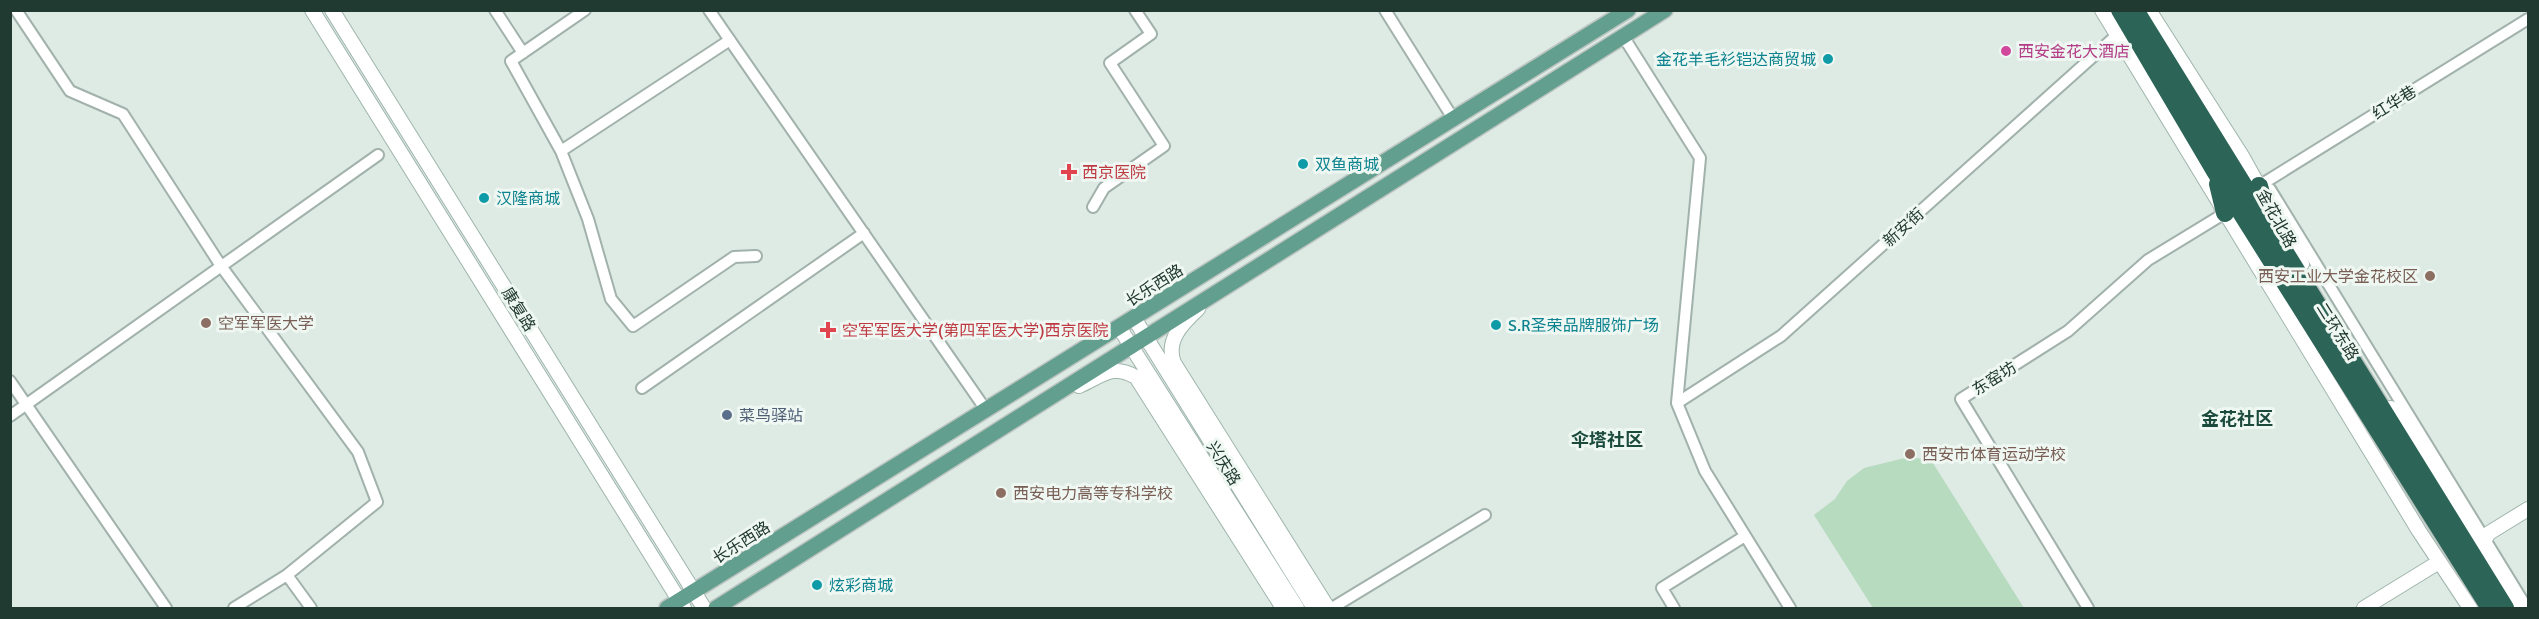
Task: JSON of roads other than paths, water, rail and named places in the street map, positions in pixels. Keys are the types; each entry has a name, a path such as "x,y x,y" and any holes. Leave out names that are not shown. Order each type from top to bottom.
{"highway":[{"name":"二环东路","path":"2120,10 2220,165 2490,609"},
{"name":"二环东路","path":"2147,11 2220,165 2271,231 2505,609"},
{"path":"2220,165 2225,213"},
{"path":"2259,186 2271,231"}],"main road":[{"name":"康复路","path":"312,10 677,606"},
{"name":"康复路","path":"332,10 704,609"},
{"name":"长乐西路","path":"677,606 694,592 1628,10"},
{"path":"716,609 1209,300 1665,10"},
{"path":"2102,10 2439,562 2470,609"},
{"name":"金花北路","path":"2147,11 2259,186 2302,264 2482,544 2519,609"},
{"path":"1209,300 1190,316 1173,338 1170,355 1330,609"},
{"name":"兴庆路","path":"1134,318 1314,609"},
{"name":"兴庆路","path":"1119,327 1297,609"},
{"path":"1053,397 1104,373 1117,370 1136,377 1145,387 1283,609"},
{"path":"1162,395 1167,422"},
{"path":"2482,544 2489,533 2529,509"},
{"path":"2364,609 2439,562"}],"street":[{"path":"16,10 70,91 123,114 220,266 358,452 377,502 287,575 234,609"},
{"path":"495,10 523,53"},
{"path":"585,10 511,61 561,151 588,219 611,299 633,326 734,257 756,256"},
{"path":"709,10 986,410"},
{"path":"1093,207 1104,188 1164,146 1110,63 1151,34 1135,10"},
{"path":"1385,10 1454,120"},
{"name":"红华巷","path":"2259,186 2529,19"},
{"name":"新安街","path":"1677,403 1781,336 2117,35"},
{"path":"1623,36 1700,158 1677,403 1705,471 1790,609"},
{"path":"561,151 730,40"},
{"path":"10,416 378,155"},
{"name":"东窑坊","path":"2088,609 1961,399 2068,331 2148,260 2225,213"},
{"path":"642,388 864,233"},
{"path":"10,381 166,609"},
{"path":"1330,609 1485,515"},
{"path":"1674,609 1662,588 1745,536"},
{"path":"2482,544 2527,609"},
{"path":"287,575 311,609"}],"place":[{"name":"西安金花大酒店","path":"2006,51"},
{"name":"金花羊毛衫铠达商贸城","path":"1828,59"},
{"name":"双鱼商城","path":"1303,164"},
{"name":"西京医院","path":"1069,172"},
{"name":"汉隆商城","path":"484,198"},
{"name":"西安工业大学金花校区","path":"2430,276"},
{"name":"空军军医大学","path":"206,323"},
{"name":"S.R圣荣品牌服饰广场","path":"1496,325"},
{"name":"空军军医大学(第四军医大学)西京医院","path":"828,330"},
{"name":"菜鸟驿站","path":"727,415"},
{"name":"西安市体育运动学校","path":"1910,454"},
{"name":"西安电力高等专科学校","path":"1001,493"},
{"name":"炫彩商城","path":"817,585"}],"district":[{"name":"金花社区","path":"2237,419"},
{"name":"伞塔社区","path":"1607,440"}]}
